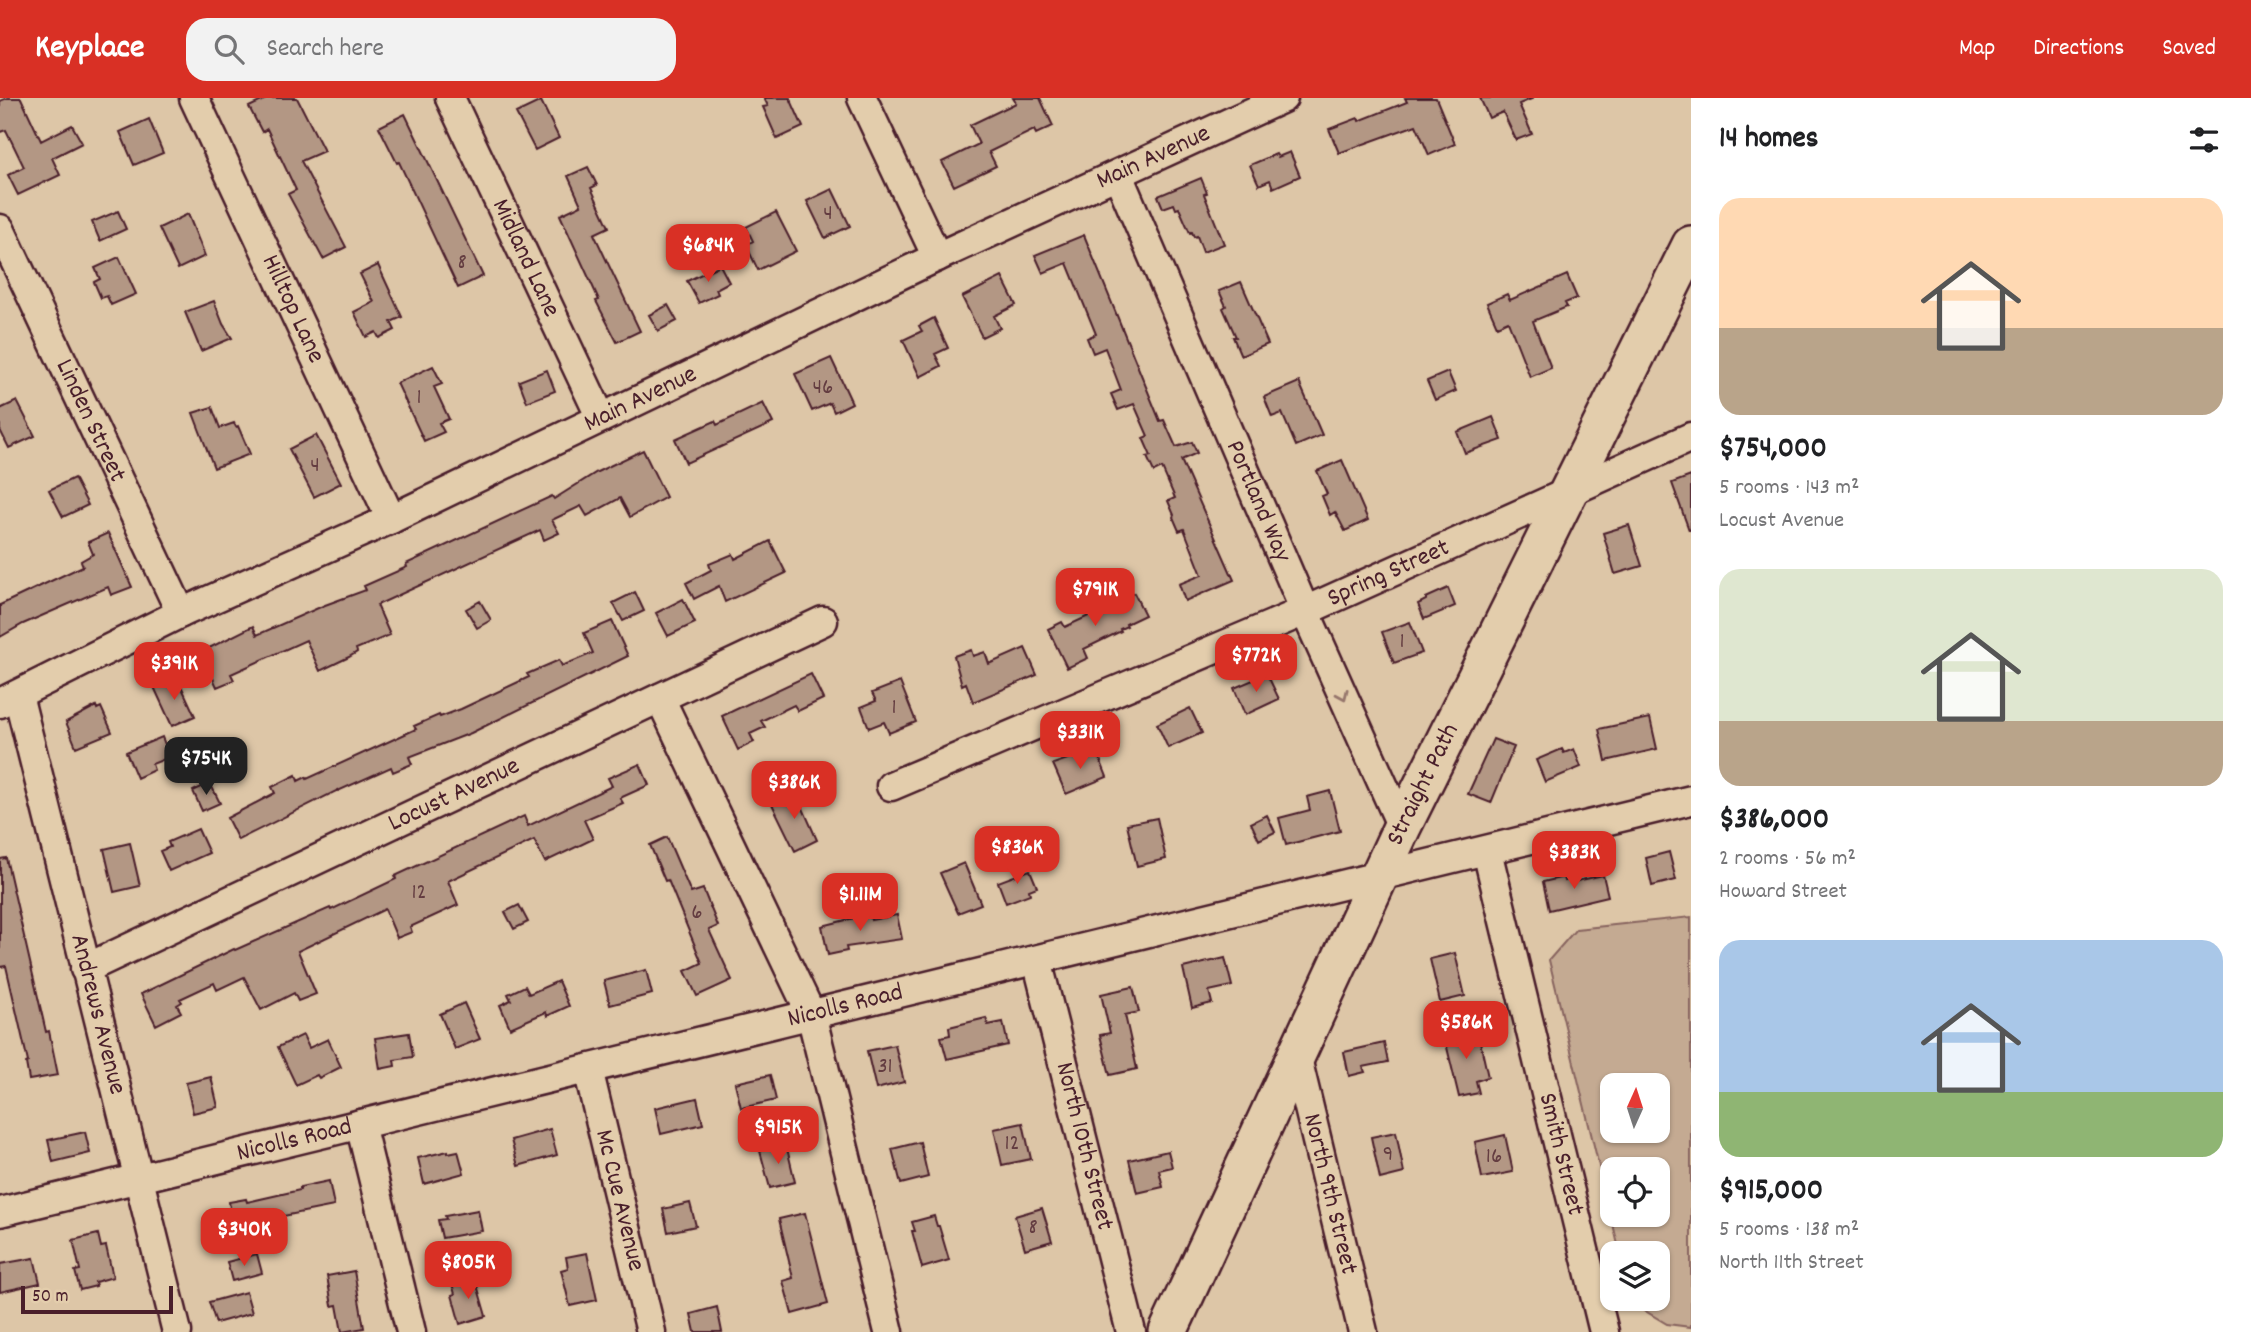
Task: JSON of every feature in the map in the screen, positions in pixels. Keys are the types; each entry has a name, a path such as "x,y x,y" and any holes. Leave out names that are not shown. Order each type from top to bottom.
{"main road":[{"name":"Straight Path","path":"1168,1332 1402,827 1691,245"}],"street":[{"name":"Hilltop Lane","path":"194,98 391,519"},
{"name":"Midland Lane","path":"450,98 601,418"},
{"path":"862,98 937,257"},
{"name":"Main Avenue","path":"9,699 181,612 391,519 937,257 1283,98"},
{"name":"Portland Way","path":"1118,175 1402,827"},
{"name":"Linden Street","path":"0,229 181,612"},
{"name":"Spring Street","path":"891,786 1306,611 1691,437"},
{"name":"Locust Avenue","path":"85,969 822,621"},
{"path":"660,698 811,1014 889,1332"},
{"name":"Andrews Avenue","path":"9,699 85,969 177,1332"},
{"name":"Nicolls Road","path":"0,1212 1691,800"},
{"name":"Smith Street","path":"1487,851 1604,1332"},
{"name":"North 10th Street","path":"1037,960 1131,1332"},
{"name":"North 9th Street","path":"1296,1054 1363,1332"},
{"name":"Mc Cue Avenue","path":"588,1069 651,1332"},
{"path":"360,1124 411,1332"}],"shaded area":[{"path":"1691,917 1691,1327 1667,1324 1645,1311 1670,1311 1670,1241 1617,1241 1614,1227 1670,1227 1670,1157 1600,1157 1600,1170 1549,960 1576,929"}],"building":[{"path":"21,98 41,141 72,125 82,143 52,158 60,175 18,195 8,175 24,167 6,130 0,132 0,101"},
{"path":"268,98 297,98 324,151 301,161 346,247 323,259 288,194 296,190 267,129 262,132 249,107"},
{"path":"764,98 790,98 803,127 777,139 763,107 768,106"},
{"path":"1013,98 1040,98 1053,126 1036,134 1034,130 989,152 996,166 954,186 942,162 979,144 970,125 1016,103"},
{"path":"1405,98 1436,98 1455,144 1429,155 1416,125 1339,153 1329,129 1358,118 1359,121 1407,102"},
{"path":"1480,98 1534,98 1519,104 1532,134 1516,140 1503,112 1489,118"},
{"path":"541,101 559,138 535,150 516,113"},
{"path":"405,114 483,276 458,288 399,162 397,163 379,127"},
{"path":"149,119 163,153 134,165 120,132"},
{"path":"1290,152 1300,176 1273,188 1270,180 1259,185 1250,165 1276,154 1278,157"},
{"path":"588,167 597,185 591,188 609,227 594,234 640,331 617,342 596,301 599,300 560,215 581,205 568,176"},
{"path":"1201,178 1207,193 1204,194 1224,244 1203,252 1197,236 1194,237 1192,232 1190,233 1179,208 1176,209 1174,204 1163,208 1158,196"},
{"path":"832,189 850,226 825,238 807,201"},
{"path":"118,211 126,229 100,241 92,222"},
{"path":"776,212 796,251 758,270 746,245 753,241 746,227"},
{"path":"188,214 205,256 178,269 159,228"},
{"path":"1084,235 1160,421 1164,420 1176,447 1192,442 1197,453 1181,460 1234,580 1185,601 1179,584 1202,575 1184,529 1179,531 1173,517 1168,501 1175,498 1162,468 1154,472 1147,457 1151,456 1143,438 1148,436 1134,404 1118,410 1111,394 1121,390 1105,348 1093,353 1087,338 1096,334 1067,263 1043,273 1035,255"},
{"path":"119,257 136,294 111,305 107,296 101,298 94,282 100,279 95,268"},
{"path":"378,265 402,317 391,322 395,330 379,338 376,332 366,337 354,312 374,302 360,274"},
{"path":"720,265 729,282 716,289 718,294 699,303 687,281"},
{"path":"1567,275 1577,298 1565,303 1567,307 1533,321 1551,368 1530,377 1508,321 1497,326 1487,303 1507,294 1510,300"},
{"path":"1002,277 1016,305 994,316 1000,328 982,337 962,297"},
{"path":"1241,282 1268,344 1241,356 1219,291"},
{"path":"214,301 232,338 201,351 185,312"},
{"path":"668,305 677,321 658,331 649,315"},
{"path":"934,318 948,348 935,354 941,366 920,377 903,340 922,331 919,326"},
{"path":"831,358 852,403 834,412 830,403 812,411 795,374"},
{"path":"433,366 442,384 434,387 449,419 439,423 444,432 424,441 397,383"},
{"path":"547,370 555,391 527,402 519,381"},
{"path":"1448,372 1456,391 1435,400 1427,381"},
{"path":"1299,382 1322,435 1296,446 1282,413 1272,417 1264,397"},
{"path":"17,401 35,436 9,448 0,430 0,409"},
{"path":"763,403 773,423 686,463 675,439 715,421 717,425"},
{"path":"212,407 220,428 234,423 238,426 250,454 214,468 193,413"},
{"path":"1493,417 1502,440 1465,453 1457,432"},
{"path":"316,435 341,483 314,497 289,449"},
{"path":"643,450 666,497 630,517 620,498 587,516 581,506 552,520 559,533 544,540 540,530 377,605 390,635 356,649 357,652 349,657 320,671 306,640 231,674 234,680 217,687 201,652 253,626 257,635 366,590 364,586 407,567 406,564 552,496 554,499 597,472"},
{"path":"1342,460 1368,520 1345,531 1335,512 1330,515 1322,496 1327,494 1317,471"},
{"path":"1691,476 1691,530 1689,530 1672,483"},
{"path":"74,478 88,505 63,517 49,490"},
{"path":"1629,525 1642,566 1615,574 1603,533"},
{"path":"108,533 132,587 111,595 108,587 23,624 0,637 0,605 83,566 81,561 93,554 88,542"},
{"path":"770,541 786,573 725,602 719,586 694,599 686,583 711,570 709,564 733,554 735,559"},
{"path":"1448,588 1455,606 1424,619 1418,604"},
{"path":"635,592 644,611 623,621 613,603"},
{"path":"1134,593 1145,615 1126,624 1121,631 1084,649 1088,658 1067,668 1048,629 1062,622 1065,627 1093,614 1090,607 1108,599 1110,603"},
{"path":"683,599 695,623 668,636 656,613"},
{"path":"480,601 491,620 477,628 466,609"},
{"path":"612,621 628,656 471,733 409,757 412,764 393,772 391,767 338,790 238,840 227,818 275,793 272,787 296,775 298,781 306,777 307,779 416,729 414,726 461,709 529,677 527,674 559,660 562,666 593,653 584,633"},
{"path":"1410,622 1422,653 1394,663 1382,632"},
{"path":"1025,648 1037,675 973,702 966,683 962,685 954,656 971,650 973,656 985,652 989,664"},
{"path":"811,674 823,699 798,711 794,705 761,721 765,727 750,734 754,742 738,750 722,716"},
{"path":"1267,674 1279,699 1245,715 1234,688"},
{"path":"177,677 195,716 172,726 154,687"},
{"path":"900,682 916,722 889,733 884,722 869,728 861,707 876,701 872,693"},
{"path":"96,706 97,709 101,707 112,732 76,747 66,722"},
{"path":"1190,708 1202,733 1168,748 1157,724"},
{"path":"1650,718 1657,749 1606,761 1599,729"},
{"path":"162,737 170,757 152,764 154,770 137,778 126,752"},
{"path":"1493,739 1514,747 1491,803 1468,794"},
{"path":"1096,749 1107,777 1066,794 1053,764"},
{"path":"1562,749 1564,753 1574,749 1581,767 1545,782 1536,760"},
{"path":"640,764 649,785 620,798 623,803 584,820 593,839 545,862 534,840 448,881 458,905 410,927 412,932 397,938 385,909 298,951 316,994 298,1001 294,993 261,1010 244,977 217,990 214,983 180,999 182,1002 177,1005 181,1012 156,1025 141,994 234,949 330,908 331,910 396,879 395,876 524,816 528,826 612,786 608,778"},
{"path":"210,783 220,803 202,811 193,791"},
{"path":"792,791 796,799 798,797 817,840 795,851 771,802"},
{"path":"1330,791 1340,831 1286,845 1279,818 1310,810 1307,797"},
{"path":"1267,815 1275,832 1259,840 1251,823"},
{"path":"1157,818 1166,859 1137,866 1127,824"},
{"path":"198,829 209,853 169,871 160,851 170,847 168,842"},
{"path":"667,837 691,893 703,889 718,926 709,930 732,980 697,996 685,971 702,963 668,880 665,881 650,845"},
{"path":"130,843 140,886 114,892 104,849"},
{"path":"1669,852 1676,880 1652,886 1646,858"},
{"path":"6,858 58,1075 29,1080 28,1062 6,966 0,967 0,859"},
{"path":"964,863 981,904 958,913 940,873"},
{"path":"1030,870 1037,887 1029,890 1030,894 1006,903 998,882"},
{"path":"1603,875 1608,896 1549,910 1543,882 1564,877 1565,881 1577,878 1577,881"},
{"path":"519,905 528,922 514,929 505,912"},
{"path":"870,914 871,920 897,915 902,939 846,947 847,951 828,955 822,926"},
{"path":"1455,953 1465,996 1440,1002 1430,959"},
{"path":"1225,958 1232,986 1209,991 1212,1003 1192,1008 1183,968"},
{"path":"646,970 652,994 610,1005 604,981"},
{"path":"558,981 569,1006 547,1016 546,1012 510,1028 500,1005 511,1000 508,994 525,986 529,994"},
{"path":"1133,987 1139,1012 1125,1015 1137,1069 1110,1075 1100,1035 1110,1033 1101,994"},
{"path":"464,1003 480,1039 455,1049 440,1014"},
{"path":"986,1018 988,1025 1003,1022 1008,1045 947,1059 941,1037 950,1035 949,1027"},
{"path":"1477,1028 1488,1077 1476,1081 1479,1093 1459,1097 1444,1035"},
{"path":"409,1033 413,1057 394,1060 395,1066 380,1069 375,1038"},
{"path":"303,1035 309,1048 328,1039 341,1067 296,1085 278,1047"},
{"path":"1384,1043 1388,1062 1363,1067 1365,1072 1349,1076 1344,1052"},
{"path":"895,1045 904,1082 876,1089 867,1051"},
{"path":"770,1075 776,1100 741,1108 735,1083"},
{"path":"211,1077 218,1107 193,1113 186,1083"},
{"path":"697,1098 703,1124 661,1134 655,1108"},
{"path":"1023,1123 1031,1159 1002,1165 994,1129"},
{"path":"550,1129 557,1155 518,1166 511,1140"},
{"path":"85,1132 90,1153 53,1162 48,1140"},
{"path":"1396,1132 1404,1173 1380,1179 1371,1137"},
{"path":"1505,1135 1513,1172 1482,1178 1475,1142"},
{"path":"920,1142 928,1177 901,1184 892,1149"},
{"path":"786,1144 795,1182 770,1188 760,1151"},
{"path":"458,1151 464,1173 424,1184 418,1158"},
{"path":"1168,1151 1172,1167 1159,1170 1163,1187 1137,1193 1129,1160"},
{"path":"329,1181 334,1206 258,1221 258,1226 234,1230 229,1202 246,1199 247,1202"},
{"path":"690,1203 696,1226 668,1232 663,1209"},
{"path":"1042,1208 1052,1241 1025,1249 1015,1216"},
{"path":"478,1210 482,1231 442,1238 438,1220 446,1219 445,1216"},
{"path":"805,1213 828,1304 792,1314 783,1281 793,1278 779,1219"},
{"path":"934,1216 949,1260 922,1268 912,1222"},
{"path":"98,1234 101,1247 106,1246 113,1277 95,1282 96,1286 80,1290 75,1271 80,1270 73,1240"},
{"path":"587,1253 597,1300 570,1306 561,1270 568,1268 566,1257"},
{"path":"257,1254 262,1273 232,1281 227,1262"},
{"path":"34,1258 40,1283 0,1292 0,1264"},
{"path":"354,1271 364,1328 342,1332 337,1305 332,1306 327,1276"},
{"path":"475,1278 486,1316 460,1324 452,1295 455,1294 452,1284"},
{"path":"246,1292 252,1313 216,1323 209,1302"},
{"path":"717,1307 722,1332 695,1332 691,1314"}]}
